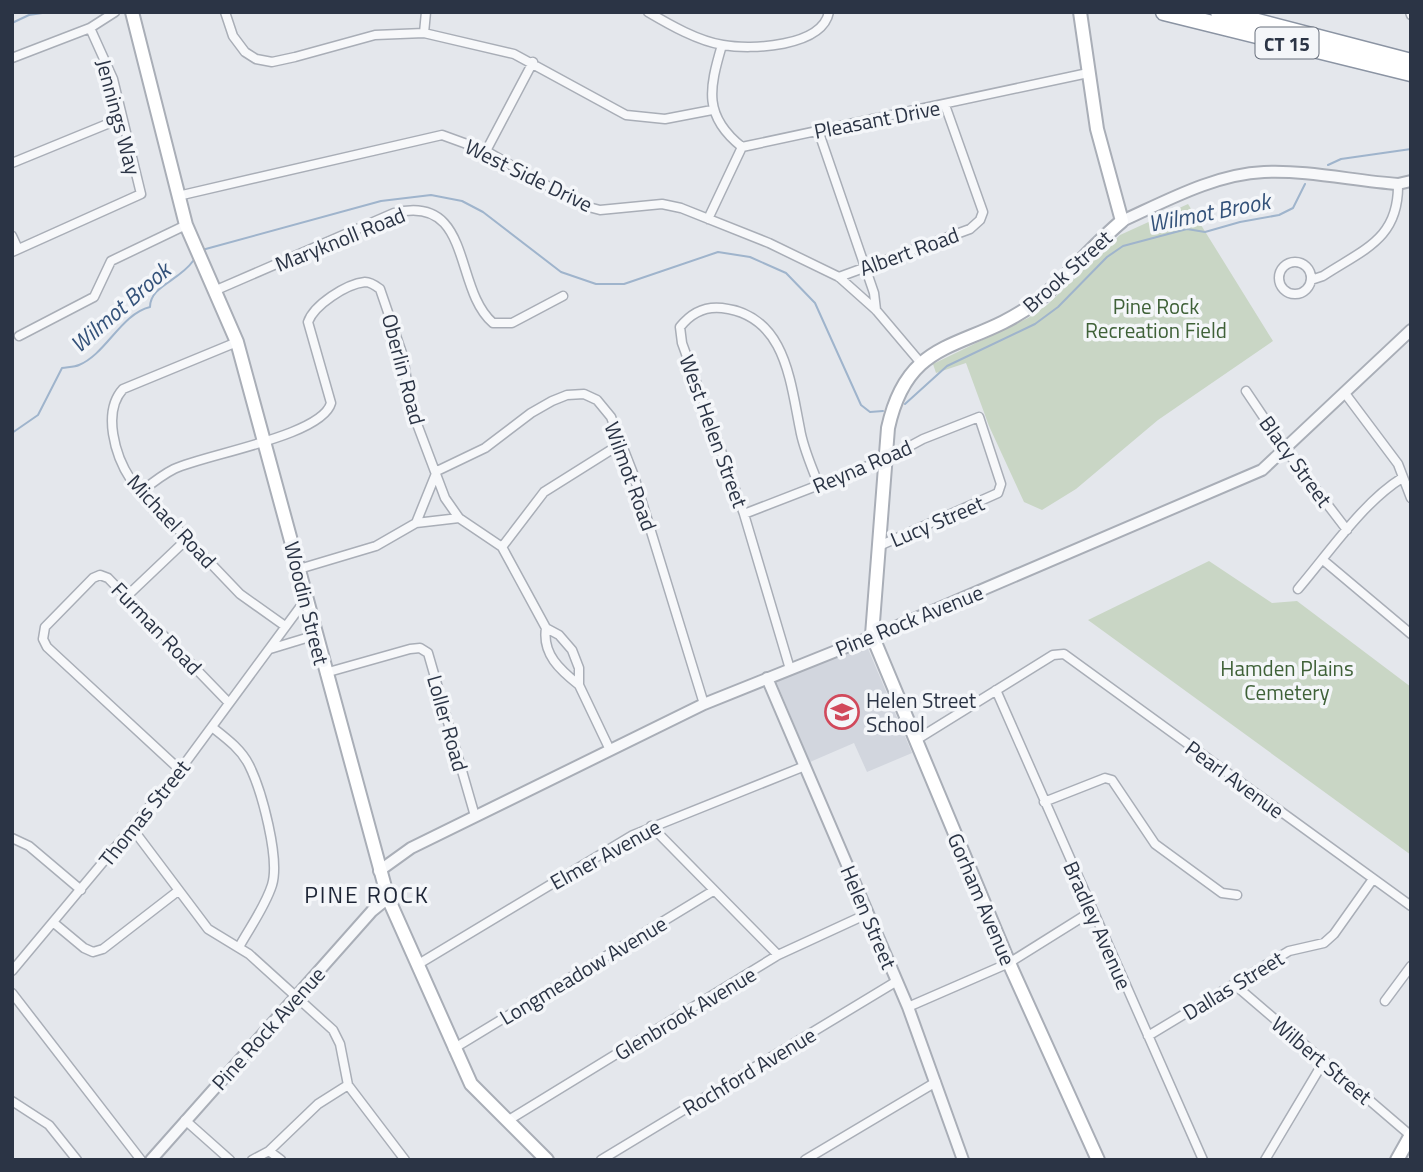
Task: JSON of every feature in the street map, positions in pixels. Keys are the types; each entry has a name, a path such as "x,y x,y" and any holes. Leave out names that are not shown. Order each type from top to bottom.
{"highway":[{"name":"CT 15","path":"1164,12 1411,73"},
{"name":"CT 15","path":"1219,12 1411,62"}],"main road":[{"name":"Woodin Street","path":"132,12 186,225 237,342 388,898 453,1049 471,1084 547,1160"},
{"path":"1080,12 1098,131 1122,221"},
{"name":"Brook Street","path":"872,635 886,459 895,399 906,378 920,362 1014,317 1030,306 1122,221"},
{"name":"Gorham Avenue","path":"872,635 1009,963 1098,1160"},
{"path":"1396,1160 1410,1139"}],"street":[{"path":"12,58 90,28 115,12"},
{"path":"225,12 233,36 245,52 256,59 272,62 375,35 424,33 498,49 533,62 626,115 666,119 712,110"},
{"path":"424,33 426,12"},
{"path":"648,12 673,26 722,45 757,46 809,37 820,29 829,12"},
{"name":"Jennings Way","path":"15,251 141,194 113,79 90,28"},
{"path":"708,219 742,147 729,137 712,110 712,93 722,45"},
{"path":"486,151 533,62"},
{"name":"Pleasant Drive","path":"742,147 1088,73"},
{"name":"Albert Road","path":"839,277 970,229 980,220 983,212 945,105"},
{"path":"12,163 122,118"},
{"path":"818,130 874,293 876,310"},
{"name":"West Side Drive","path":"178,197 442,135 486,151 581,205 600,210 662,204 708,219 839,277 876,310 920,362"},
{"name":"Brook Street","path":"1122,221 1191,191 1261,172 1297,172 1398,184 1411,181"},
{"path":"1311,279 1324,276 1388,231 1399,203 1398,184"},
{"name":"Maryknoll Road","path":"214,291 394,213 415,210 437,217 450,229 478,306 493,323 512,323 563,296"},
{"path":"19,336 94,297 106,267 121,254 186,225"},
{"path":"12,236 15,251"},
{"name":"Oberlin Road","path":"142,491 174,469 264,442 321,419 328,412 331,403 308,323 321,302 365,282 380,289 403,356 411,408 446,498 459,518 502,547 547,628 559,635 572,650 579,668 579,685"},
{"name":"West Helen Street","path":"790,669 744,514 682,343 680,327 700,310 717,307 737,310 759,323 776,341 794,387 800,430 819,486"},
{"name":"Pine Rock Avenue","path":"379,872 411,848 704,704 1262,470 1411,330"},
{"name":"Michael Road","path":"237,342 123,389 114,399 110,413 126,471 142,491 240,594 285,626"},
{"name":"Blacy Street","path":"1246,391 1285,449 1347,530"},
{"path":"1345,392 1398,464 1411,498"},
{"name":"Wilmot Road","path":"437,471 485,448 531,412 567,395 584,394 597,400 611,417 622,443 704,704"},
{"name":"Reyna Road","path":"744,514 886,459 923,439 979,417"},
{"name":"Lucy Street","path":"879,545 998,493 1000,484 979,417"},
{"path":"502,547 544,492 622,443"},
{"path":"416,523 437,471"},
{"path":"1298,589 1347,530 1402,478"},
{"path":"299,569 376,546 416,523 459,518"},
{"path":"127,596 187,539"},
{"path":"1323,560 1411,634"},
{"name":"Furman Road","path":"180,770 44,643 43,633 48,623 93,578 100,575 108,578 229,703"},
{"name":"Thomas Street","path":"12,971 180,770 306,599"},
{"name":"Oberlin Road","path":"547,628 545,640 551,658 579,685 610,750"},
{"path":"270,649 316,635"},
{"name":"Loller Road","path":"325,673 410,649 420,648 428,653 475,816"},
{"name":"Pearl Avenue","path":"996,690 1059,653 1411,906"},
{"name":"Helen Street","path":"767,678 908,1007 963,1160"},
{"path":"916,740 996,690"},
{"name":"Bradley Avenue","path":"996,690 1203,1160"},
{"path":"212,727 232,743 249,766 273,851 272,883 239,947"},
{"name":"Elmer Avenue","path":"416,964 651,826 805,766"},
{"path":"1044,802 1105,778 1112,780 1154,844 1222,893 1237,895"},
{"path":"651,826 778,956"},
{"path":"132,828 178,891 217,937 239,947 338,1037 348,1085 405,1160"},
{"path":"12,838 29,846 81,890"},
{"name":"Dallas Street","path":"1148,1036 1289,951 1324,943 1334,934 1373,879"},
{"path":"54,923 83,948 93,952 103,948 178,891"},
{"name":"Longmeadow Avenue","path":"453,1049 713,891"},
{"name":"Pine Rock Avenue","path":"151,1160 378,905 388,898"},
{"path":"908,1007 1009,963 1092,911"},
{"name":"Glenbrook Avenue","path":"507,1121 778,956 867,914"},
{"path":"1385,1001 1411,966"},
{"name":"Rochford Avenue","path":"601,1160 897,981"},
{"name":"Wilbert Street","path":"1235,985 1410,1139"},
{"path":"12,993 141,1160"},
{"path":"1265,1160 1324,1061"},
{"path":"805,1160 936,1082"},
{"path":"252,1160 269,1151 318,1104 348,1085"},
{"path":"12,1101 49,1125 77,1160"},
{"path":"186,1120 230,1160"},
{"path":"269,1151 281,1160"}],"shaded area":[{"name":"Helen Street School","path":"866,644 912,753 867,772 854,743 810,762 776,681"}],"green space":[{"name":"Pine Rock Recreation Field","path":"1188,204 1273,341 1158,420 1076,489 1042,510 1024,502 989,426 966,363 936,373 933,364 1028,318 1047,305 1120,235"},
{"name":"Hamden Plains Cemetery","path":"1209,561 1272,603 1297,601 1411,687 1411,855 1088,620"}],"waterway":[{"path":"12,23 29,15 49,12"},
{"name":"Wilmot Brook","path":"1328,165 1341,159 1411,149"},
{"name":"Wilmot Brook","path":"905,404 947,366 1035,324 1058,307 1107,257 1123,246 1187,229 1205,232 1279,215 1293,208 1305,184"},
{"path":"202,250 381,201 431,195 462,201 483,212 561,272 596,284 624,284 718,252 750,257 786,273 815,303 861,405 870,412 883,411"},
{"name":"Wilmot Brook","path":"12,433 38,415 62,368 77,366 89,360 130,317 150,307 151,300 160,288 193,261"}],"place":[{"name":"Helen Street School","path":"842,712"}],"district":[{"name":"PINE ROCK","path":"367,894"}]}
